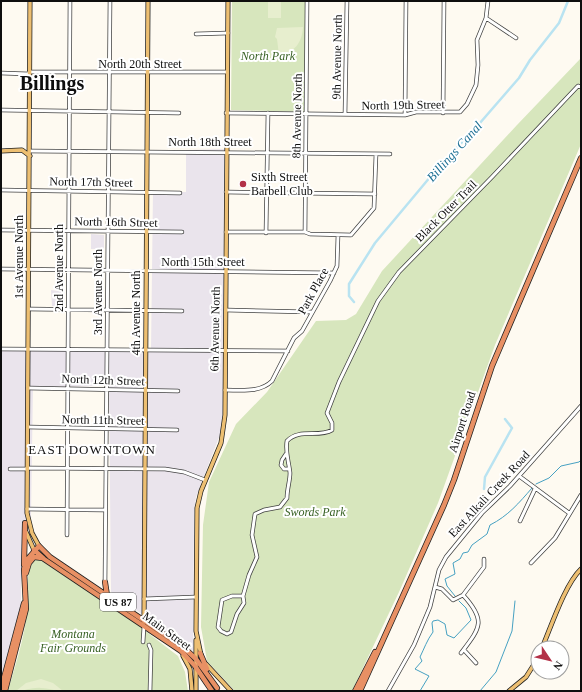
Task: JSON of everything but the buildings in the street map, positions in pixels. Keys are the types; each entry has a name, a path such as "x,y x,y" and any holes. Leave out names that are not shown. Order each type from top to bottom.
{"highway":[{"name":"Airport Road","path":"360,691 454,480 492,366 581,158"},
{"path":"5,691 24,624 26,609 24,569 25,523"},
{"path":"24,569 27,560 39,546"},
{"name":"Main Street","path":"39,546 50,557 179,644 196,659"},
{"name":"1st Avenue North","path":"34,550 44,559"},
{"path":"25,575 29,563 34,558 44,559"},
{"name":"Main Street","path":"44,559 181,651 195,666 211,689"},
{"path":"96,587 101,587 105,582"},
{"path":"105,582 107,595"},
{"path":"1,690 20,620 25,593"},
{"path":"355,691 384,637"},
{"path":"200,653 218,690"},
{"name":"US 87","path":"196,659 218,690"}],"main road":[{"name":"1st Avenue North","path":"30,1 28,427 27,511 25,523 27,535 34,550"},
{"name":"4th Avenue North","path":"144,626 148,231 148,1"},
{"name":"6th Avenue North","path":"200,653 196,631 197,508 205,480 223,435 225,390 226,72 228,1"},
{"path":"1,151 22,150 26,148 30,142"},
{"path":"22,150 30,156"},
{"name":"1st Avenue North","path":"27,511 32,533 39,546"},
{"path":"545,640 568,588 576,574 581,570"},
{"path":"196,631 196,691"},
{"path":"181,651 190,669 192,691"},
{"path":"200,653 206,664 231,691"},
{"path":"510,691 526,677 530,671"}],"street":[{"name":"2nd Avenue North","path":"67,535 67,231 70,1"},
{"name":"3rd Avenue North","path":"105,582 107,192 110,1"},
{"name":"8th Avenue North","path":"305,232 307,1"},
{"name":"9th Avenue North","path":"345,114 347,1"},
{"path":"405,115 406,1"},
{"path":"443,113 444,1"},
{"path":"488,1 486,18 516,38"},
{"name":"North 19th Street","path":"226,113 405,115 416,112 460,112 467,104 476,85 478,65 477,40 486,18"},
{"path":"196,34 228,33"},
{"name":"North 20th Street","path":"1,73 226,72"},
{"name":"Black Otter Trail","path":"286,454 287,441 290,437 307,433 323,433 332,430 333,426 327,413 339,382 348,368 378,301 399,272 502,167 578,86 581,87"},
{"path":"1,110 179,113"},
{"path":"266,233 268,113"},
{"name":"North 18th Street","path":"30,151 390,154"},
{"path":"226,232 305,232 351,235 374,208 376,154"},
{"name":"North 17th Street","path":"1,190 180,193"},
{"path":"226,192 375,194"},
{"name":"North 16th Street","path":"1,230 182,232"},
{"name":"Park Place","path":"225,390 251,390 266,387 280,366 294,338 302,331 311,312 325,292 334,273 338,256 338,235"},
{"name":"North 15th Street","path":"1,270 334,273"},
{"path":"28,309 182,311"},
{"path":"226,310 311,312"},
{"path":"1,348 288,351"},
{"name":"North 12th Street","path":"28,388 178,391"},
{"name":"East Alkali Creek Road","path":"388,691 394,677 414,645 430,607 439,570 446,557 482,512 519,476 581,406"},
{"name":"North 11th Street","path":"28,427 177,430"},
{"path":"243,596 232,596 222,600 218,627 221,631 227,634 231,632 237,614 244,603 243,596 248,575 257,557 252,535 255,514 264,510 280,507 286,502 289,469 286,454"},
{"path":"286,454 281,465 284,469 289,469"},
{"path":"10,469 145,469 184,472 205,480"},
{"path":"519,476 569,513"},
{"path":"520,521 535,489"},
{"path":"530,563 555,538 581,495"},
{"path":"27,511 105,510"},
{"path":"435,587 442,589 453,600 463,595 484,568 484,559"},
{"path":"463,595 474,609 479,623 477,632 462,651 476,663"},
{"path":"144,599 196,597"},
{"path":"143,642 144,626"},
{"path":"149,645 151,650 150,691"}],"shaded area":[{"path":"224,149 223,412 221,432 196,497 194,512 193,651 111,592 109,386 33,387 31,514 21,582 21,607 1,680 1,351 151,350 153,192 186,192 186,150"},
{"path":"91,234 104,235 104,249 91,249"},
{"path":"51,290 65,292 64,306 52,306"}],"green space":[{"name":"North Park","path":"232,1 305,1 305,112 231,110"},
{"path":"268,1 281,1 281,18 268,18"},
{"path":"303,27 301,38 297,46 285,54 279,55 277,39 275,37 277,28"},
{"name":"Swords Park","path":"581,58 581,144 495,345 438,503 399,592 352,691 235,691 207,661 201,627 203,525 209,482 236,424 267,392 316,321 346,320 356,314 382,271"},
{"name":"Montana Fair Grounds","path":"39,559 135,623 178,656 185,672 188,691 8,691 24,631 28,607 29,572 35,560"},
{"path":"41,679 53,683 63,691 38,688 16,691 26,683"}],"waterway":[{"name":"Billings Canal","path":"354,302 349,296 349,284 375,243 441,164 473,131 519,78 530,60 559,23 568,1"},
{"name":"Billings Canal","path":"484,489 485,477 512,428 505,419"},
{"path":"536,484 549,478 561,466 579,462 581,460"},
{"path":"455,596 447,586 445,579 455,574 453,563 460,559 463,553 468,552 472,545 487,534 490,525 508,513 532,488"},
{"path":"420,691 429,676 415,669 422,661 420,657 433,632 433,621 438,620 445,624 447,635 454,638 471,620 466,608 459,601"},
{"name":"Billings Canal","path":"480,691 496,672 512,631 515,601"}],"place":[{"name":"Sixth Street Barbell Club","path":"243,184"}],"district":[{"name":"Billings","path":"52,83"},
{"name":"EAST DOWNTOWN","path":"92,449"}]}
